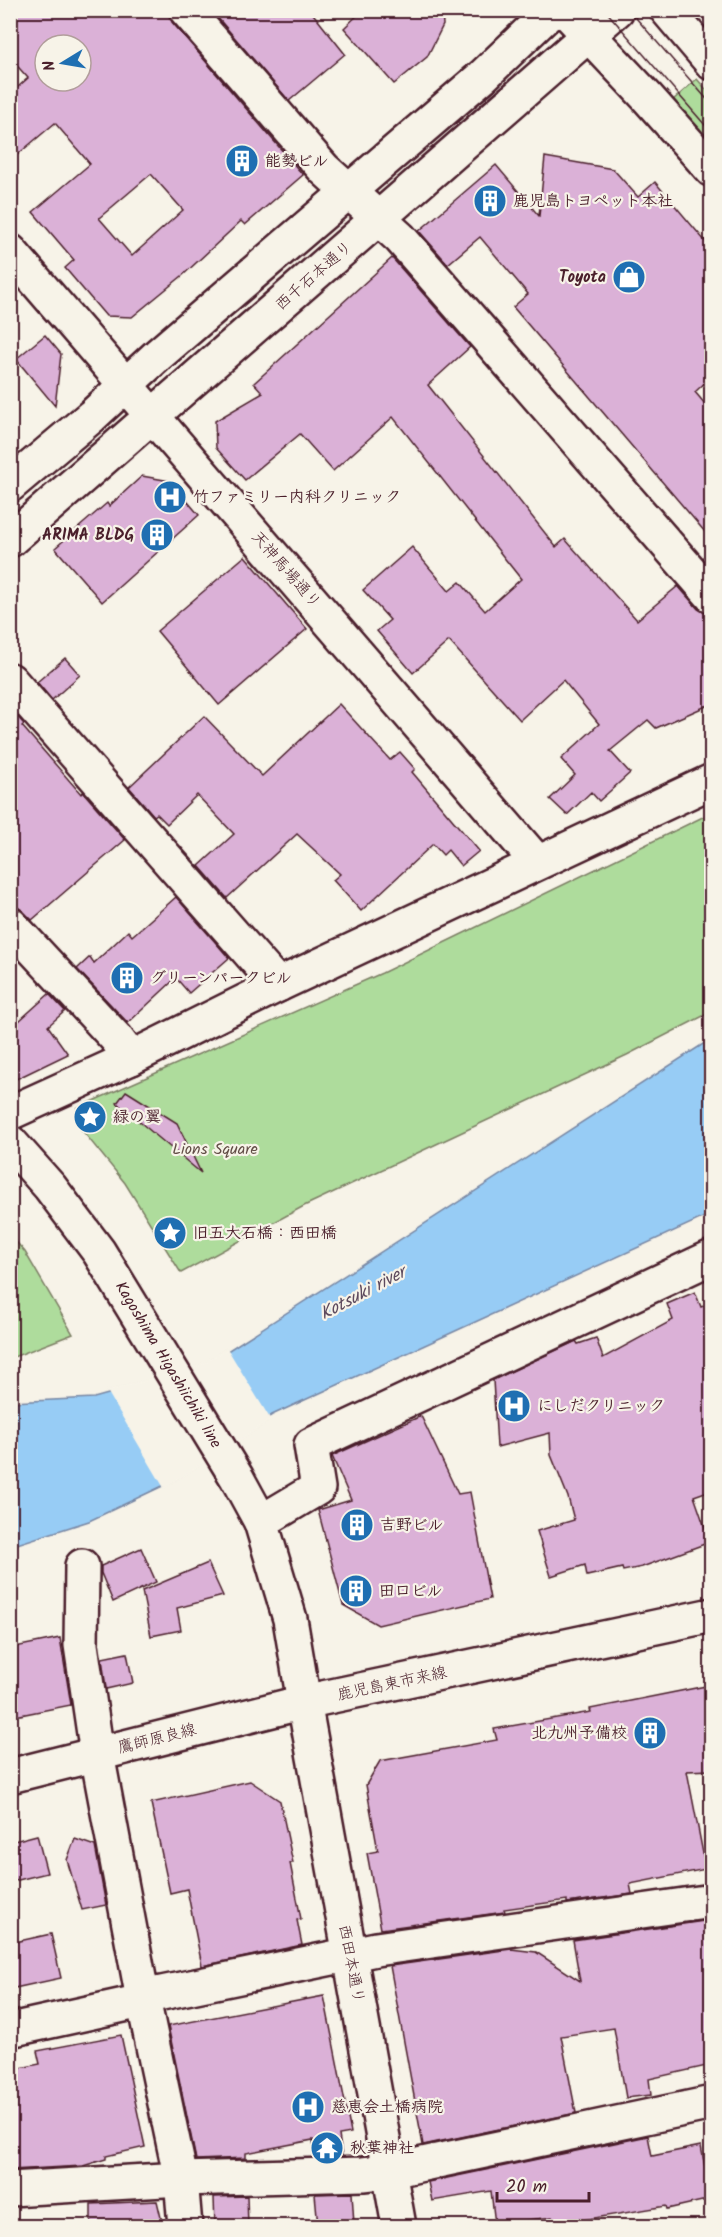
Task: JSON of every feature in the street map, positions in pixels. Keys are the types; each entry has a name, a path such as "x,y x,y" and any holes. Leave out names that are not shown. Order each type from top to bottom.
{"street":[{"path":"186,10 324,169 408,247 711,596"},
{"path":"10,485 483,76 552,10"},
{"path":"565,10 647,97 711,170"},
{"name":"西千石本通り","path":"10,540 380,220 617,10"},
{"path":"667,10 711,63"},
{"name":"天神馬場通り","path":"10,251 537,862"},
{"path":"10,680 278,985"},
{"path":"10,1113 131,1058 278,985 711,781"},
{"path":"10,924 116,1038 131,1058"},
{"name":"Kagoshima Higashiichiki line","path":"10,1142 50,1187 99,1252 237,1478 261,1522"},
{"path":"304,1702 290,1619 261,1522 318,1488 311,1445 711,1257"},
{"path":"82,1566 81,1645 97,1754 143,1999 181,2179 185,2226"},
{"name":"鹿児島東市来線","path":"304,1702 711,1615"},
{"name":"鷹師原良線","path":"10,1776 304,1702"},
{"name":"西田本通り","path":"304,1702 399,2226"},
{"path":"10,2030 133,2003 152,1995 349,1954 711,1901"},
{"path":"10,2189 181,2179 363,2174 390,2171 711,2103"}],"green space":[{"path":"697,79 711,95 711,143 673,100"},
{"name":"Lions Square","path":"711,813 711,1012 627,1055 304,1206 181,1273 125,1183 81,1129 77,1108 382,973"},
{"path":"11,1236 25,1252 73,1334 11,1358"}],"water":[{"name":"Kotsuki river","path":"711,1039 711,1214 272,1415 171,1482 89,1521 11,1546 11,1402 94,1398 201,1368"}],"pier":[{"path":"227,1348 271,1420 164,1488 107,1391 200,1365"}],"building":[{"path":"10,10 168,10 172,22 303,175 245,225 241,221 182,276 132,317 106,316 65,268 74,260 33,212 90,164 55,123 10,161 10,94 28,78 10,58","holes":["151,174 183,210 132,256 99,218"]},
{"path":"211,10 310,10 345,54 289,101"},
{"path":"363,10 442,10 443,25 427,57 394,84 344,28"},
{"path":"545,157 613,169 638,197 655,182 711,248 711,377 695,392 711,411 711,539 513,307 528,294 480,237 448,264 419,231 496,165 539,216"},
{"path":"392,258 470,347 428,385 556,547 565,539 637,620 678,586 698,609 711,614 711,704 656,728 648,720 610,751 630,773 599,801 591,792 567,815 550,799 575,775 561,759 599,724 563,680 520,720 449,641 413,673 377,631 390,620 363,590 412,547 449,591 460,582 485,611 521,579 393,417 333,471 300,434 245,480 216,448 215,421 263,393 254,383"},
{"path":"45,335 61,354 55,406 16,359"},
{"path":"142,476 170,481 199,515 102,602 55,548 107,503 109,506"},
{"path":"245,556 307,629 219,705 157,631"},
{"path":"65,658 80,675 52,700 37,682"},
{"path":"339,704 390,760 400,752 415,769 412,772 479,851 461,866 448,850 443,855 433,844 361,911 333,880 340,874 297,834 227,898 199,866 234,834 197,795 167,824 157,814 154,816 129,787 204,716 262,776"},
{"path":"10,709 81,794 83,792 125,840 32,920 16,906 10,906"},
{"path":"176,897 229,958 189,993 176,978 128,1023 77,969 90,957 94,963 128,931 132,936"},
{"path":"49,994 65,1011 48,1026 68,1054 10,1082 10,1029"},
{"path":"126,1091 177,1123 201,1173 117,1103"},
{"path":"695,1292 701,1307 711,1303 711,1490 694,1496 710,1542 642,1567 623,1571 622,1568 587,1576 585,1565 551,1576 537,1531 574,1520 568,1497 551,1455 550,1433 497,1447 493,1380 576,1341 578,1344 596,1338 603,1358 673,1320 667,1304"},
{"path":"421,1416 458,1494 470,1492 490,1599 378,1625 343,1605 318,1510 351,1500 332,1456"},
{"path":"141,1548 156,1582 113,1602 101,1573 101,1566"},
{"path":"208,1563 223,1596 177,1608 181,1630 151,1636 142,1591"},
{"path":"60,1638 71,1705 10,1717 10,1648"},
{"path":"127,1653 133,1683 106,1689 102,1658"},
{"path":"711,1685 711,1770 687,1771 706,1869 630,1884 632,1894 567,1903 567,1900 504,1909 505,1912 381,1929 367,1853 378,1851 366,1785 380,1761 497,1740 494,1729 591,1712 590,1709"},
{"path":"250,1781 280,1801 293,1863 290,1863 301,1919 297,1920 302,1945 202,1966 187,1889 170,1893 151,1803"},
{"path":"37,1835 47,1873 10,1882 10,1842"},
{"path":"75,1839 95,1846 106,1905 82,1910 67,1860"},
{"path":"711,1920 711,2065 649,2079 651,2095 626,2098 614,2028 561,2036 576,2113 423,2145 390,1966 511,1949 536,1952 580,1981 573,1940"},
{"path":"51,1934 61,1978 10,1989 10,1943"},
{"path":"324,1996 351,2133 339,2135 342,2156 315,2157 313,2140 246,2153 246,2158 196,2160 168,2026"},
{"path":"121,2035 145,2147 106,2156 106,2159 83,2166 10,2170 10,2070 40,2064 37,2051"},
{"path":"648,2136 652,2156 701,2146 711,2199 667,2209 666,2206 553,2225 552,2217 495,2224 491,2191 432,2201 428,2182"},
{"path":"352,2193 354,2224 318,2226 315,2194"},
{"path":"247,2196 248,2226 215,2226 214,2197"},
{"path":"157,2201 163,2226 91,2226 91,2204"}],"tram line":[{"path":"605,10 712,133"},
{"path":"629,10 712,105"}],"place":[{"name":"能勢ビル","path":"242,161"},
{"name":"鹿児島トヨペット本社","path":"490,201"},
{"name":"Toyota","path":"629,277"},
{"name":"竹ファミリー内科クリニック","path":"170,497"},
{"name":"ARIMA BLDG","path":"157,535"},
{"name":"グリーンパークビル","path":"127,978"},
{"name":"緑の翼","path":"90,1117"},
{"name":"旧五大石橋：西田橋","path":"170,1233"},
{"name":"にしだクリニック","path":"514,1406"},
{"name":"吉野ビル","path":"357,1525"},
{"name":"田口ビル","path":"356,1591"},
{"name":"北九州予備校","path":"650,1733"},
{"name":"慈恵会土橋病院","path":"308,2107"},
{"name":"秋葉神社","path":"327,2148"}]}
